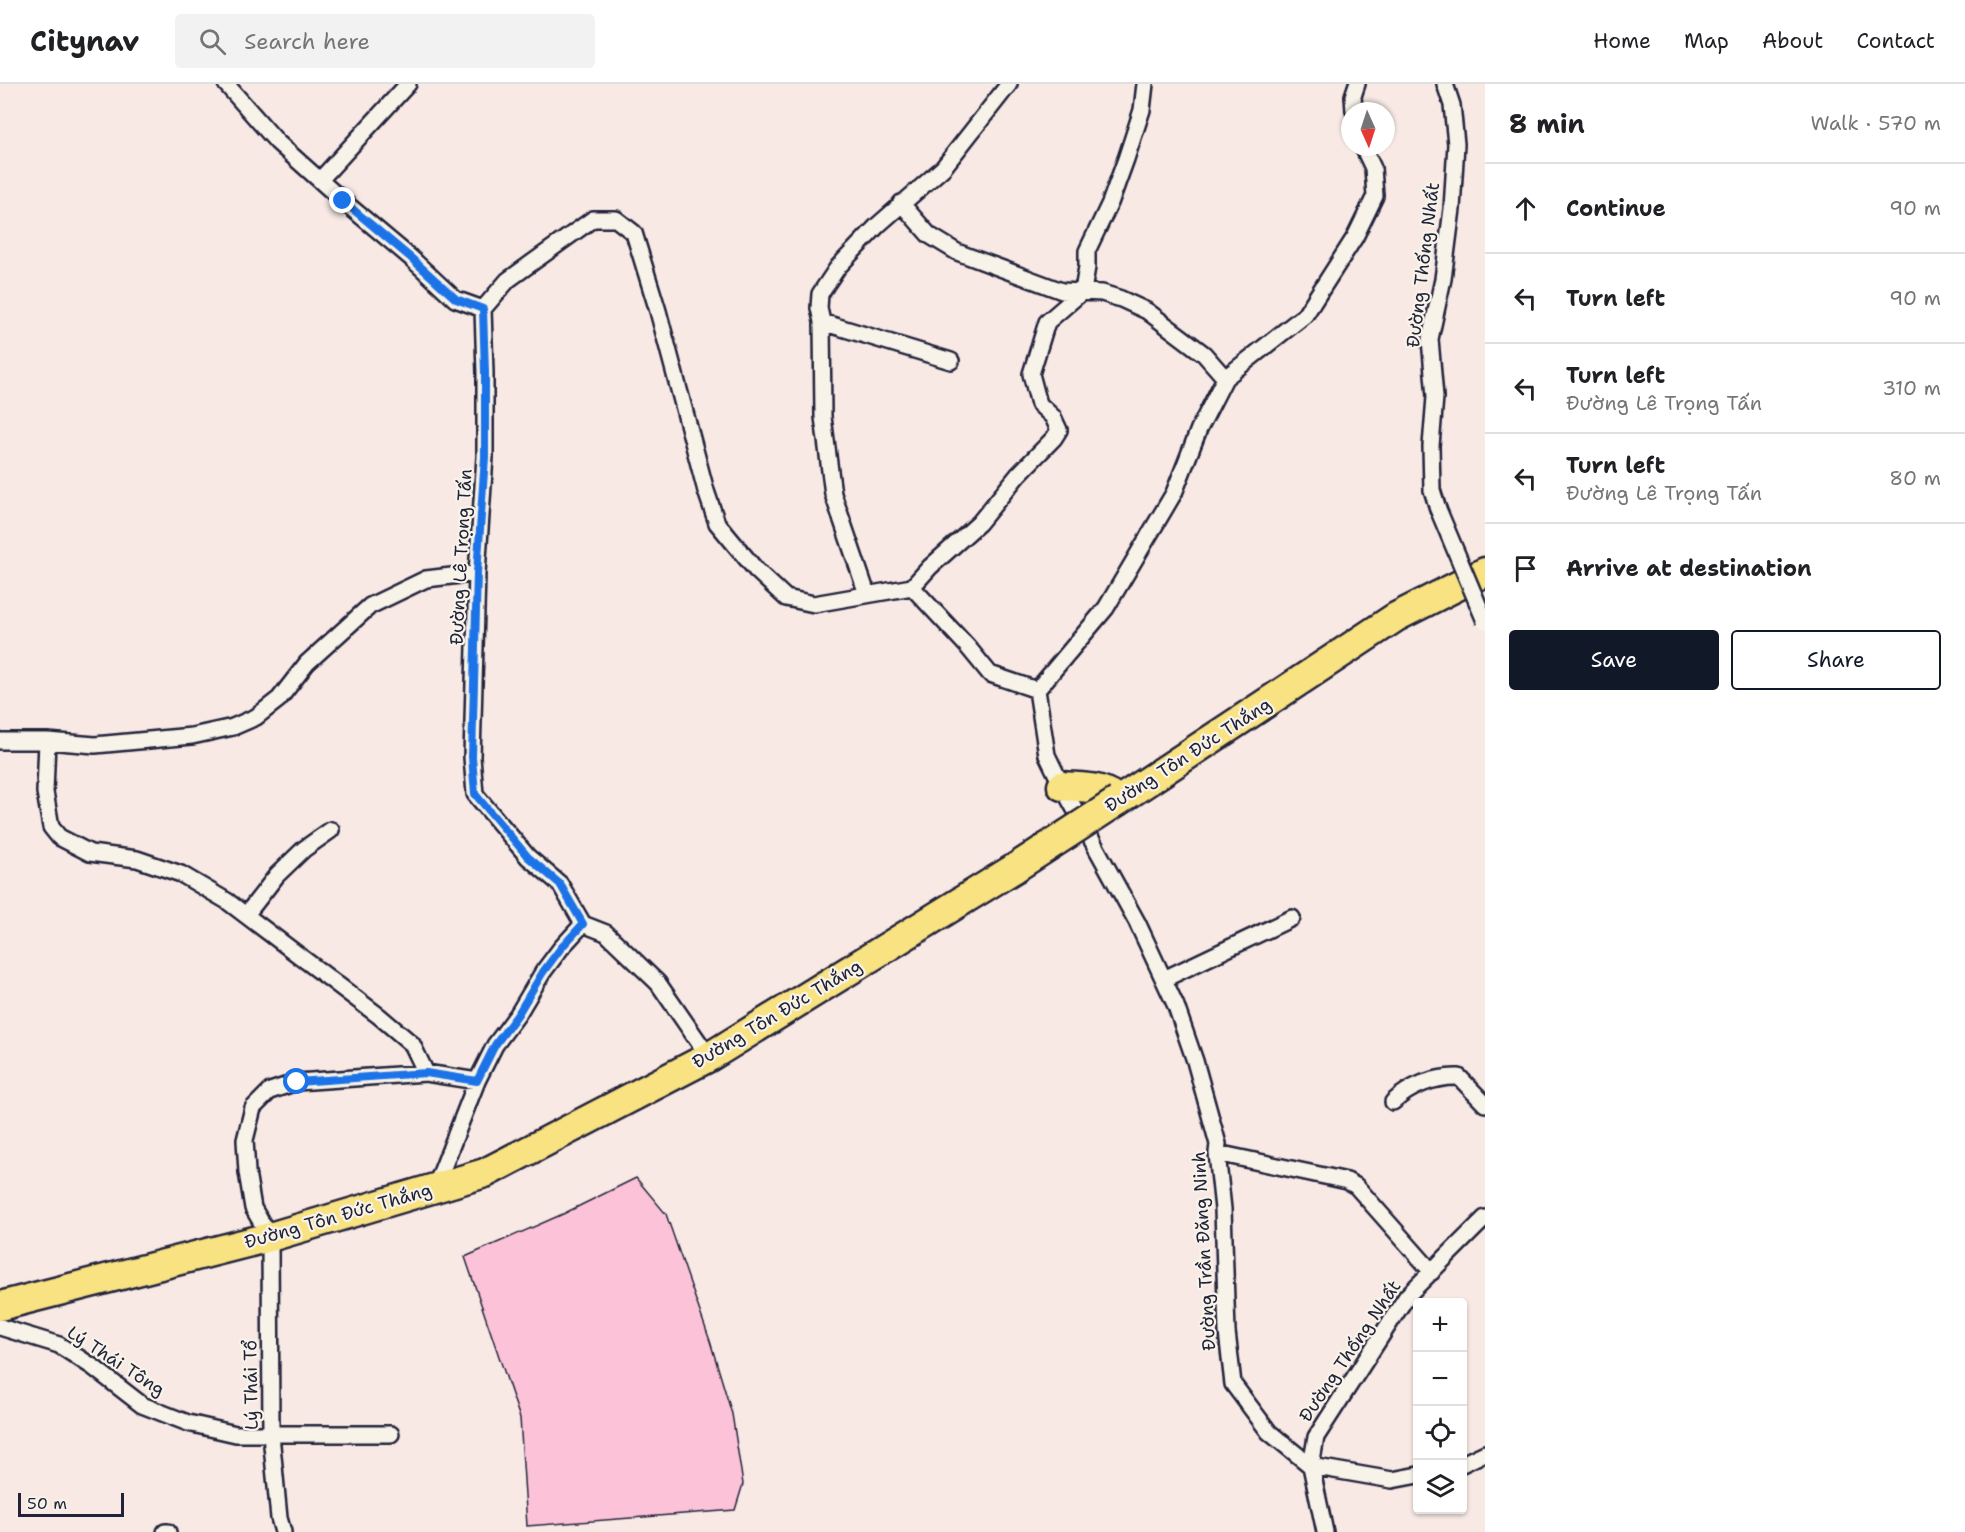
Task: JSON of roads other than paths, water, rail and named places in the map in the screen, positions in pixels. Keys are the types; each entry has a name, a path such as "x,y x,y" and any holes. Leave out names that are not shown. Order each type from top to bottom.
{"highway":[{"name":"Đường Tôn Đức Thắng","path":"0,1306 270,1237 485,1173 709,1057 1015,868 1396,617 1485,572"},
{"path":"1062,786 1097,789 1111,793 1118,801"}],"street":[{"path":"226,84 277,142 320,180 456,299 483,309 508,280 593,219 616,219 634,233 717,523 756,570 786,598 813,604 912,587 930,567 979,523 1018,475 1054,438 1059,430 1053,417 1039,404 1031,374 1047,322 1083,291 1087,267 1086,251 1110,203 1126,159 1142,110 1145,84"},
{"path":"320,180 408,84"},
{"path":"867,594 833,494 823,417 820,294 838,267 861,241 943,168 1009,84"},
{"path":"1353,102 1357,84"},
{"name":"Đường Thống Nhất","path":"1445,84 1452,105 1456,144 1452,209 1443,279 1430,339 1435,397 1431,446 1432,490 1485,621"},
{"path":"912,587 990,674 1037,690 1106,608 1174,493 1199,429 1225,378 1305,315 1355,237 1375,196 1373,168 1367,156"},
{"path":"901,203 929,236 957,252 1062,291 1102,293 1147,311 1204,354 1225,378"},
{"name":"Đường Lê Trọng Tấn","path":"483,309 485,457 477,573 472,757 475,794 528,857 560,884 583,924"},
{"path":"822,322 951,361"},
{"path":"0,741 46,741 95,745 192,736 233,727 256,717 279,699 307,663 370,606 426,579 477,573"},
{"name":"Đường Trần Đăng Ninh","path":"1037,690 1047,755 1137,922 1176,1006 1196,1061 1218,1144 1223,1209 1227,1332 1233,1384 1269,1432 1311,1466 1392,1480 1413,1476"},
{"path":"46,741 45,792 51,827 59,837 90,853 138,859 181,874 227,901 379,1016 412,1044 426,1073"},
{"path":"246,915 277,875 304,849 331,830"},
{"path":"1164,979 1292,918"},
{"path":"435,1188 477,1081 495,1045 518,1014 543,972 583,924 606,933 658,983 709,1057"},
{"path":"270,1237 253,1208 245,1140 253,1108 270,1091 297,1082 426,1073 477,1081"},
{"path":"1393,1102 1408,1090 1436,1079 1459,1077 1485,1104"},
{"path":"1217,1153 1338,1179 1356,1186 1432,1272"},
{"name":"Đường Thống Nhất","path":"1325,1532 1311,1466 1316,1437 1407,1296 1485,1218"},
{"name":"Lý Thái Tổ","path":"270,1237 271,1435 279,1518 283,1532"},
{"name":"Lý Thái Tông","path":"0,1327 59,1345 93,1367 142,1405 188,1423 236,1434 391,1434"},
{"path":"1467,1462 1485,1453"}]}
